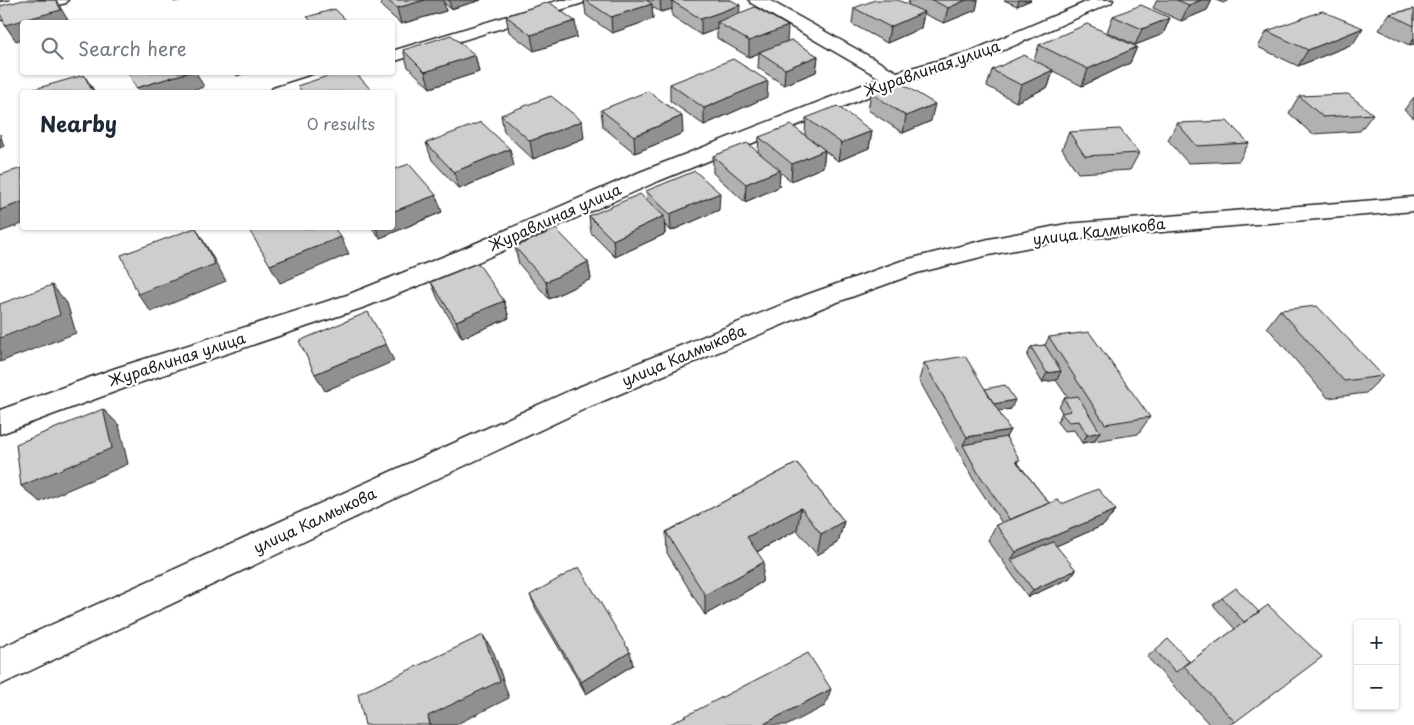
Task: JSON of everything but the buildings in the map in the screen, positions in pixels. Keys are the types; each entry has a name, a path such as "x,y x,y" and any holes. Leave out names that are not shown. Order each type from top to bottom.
{"street":[{"path":"0,15 60,0"},
{"path":"395,57 577,0"},
{"path":"757,0 894,79"},
{"name":"Журавлиная улица","path":"0,422 126,376 356,300 469,256 648,177 894,79 975,56 1105,0"},
{"path":"286,90 334,75"},
{"name":"улица Калмыкова","path":"0,667 579,400 815,301 910,266 989,247 1066,232 1414,204"}]}
